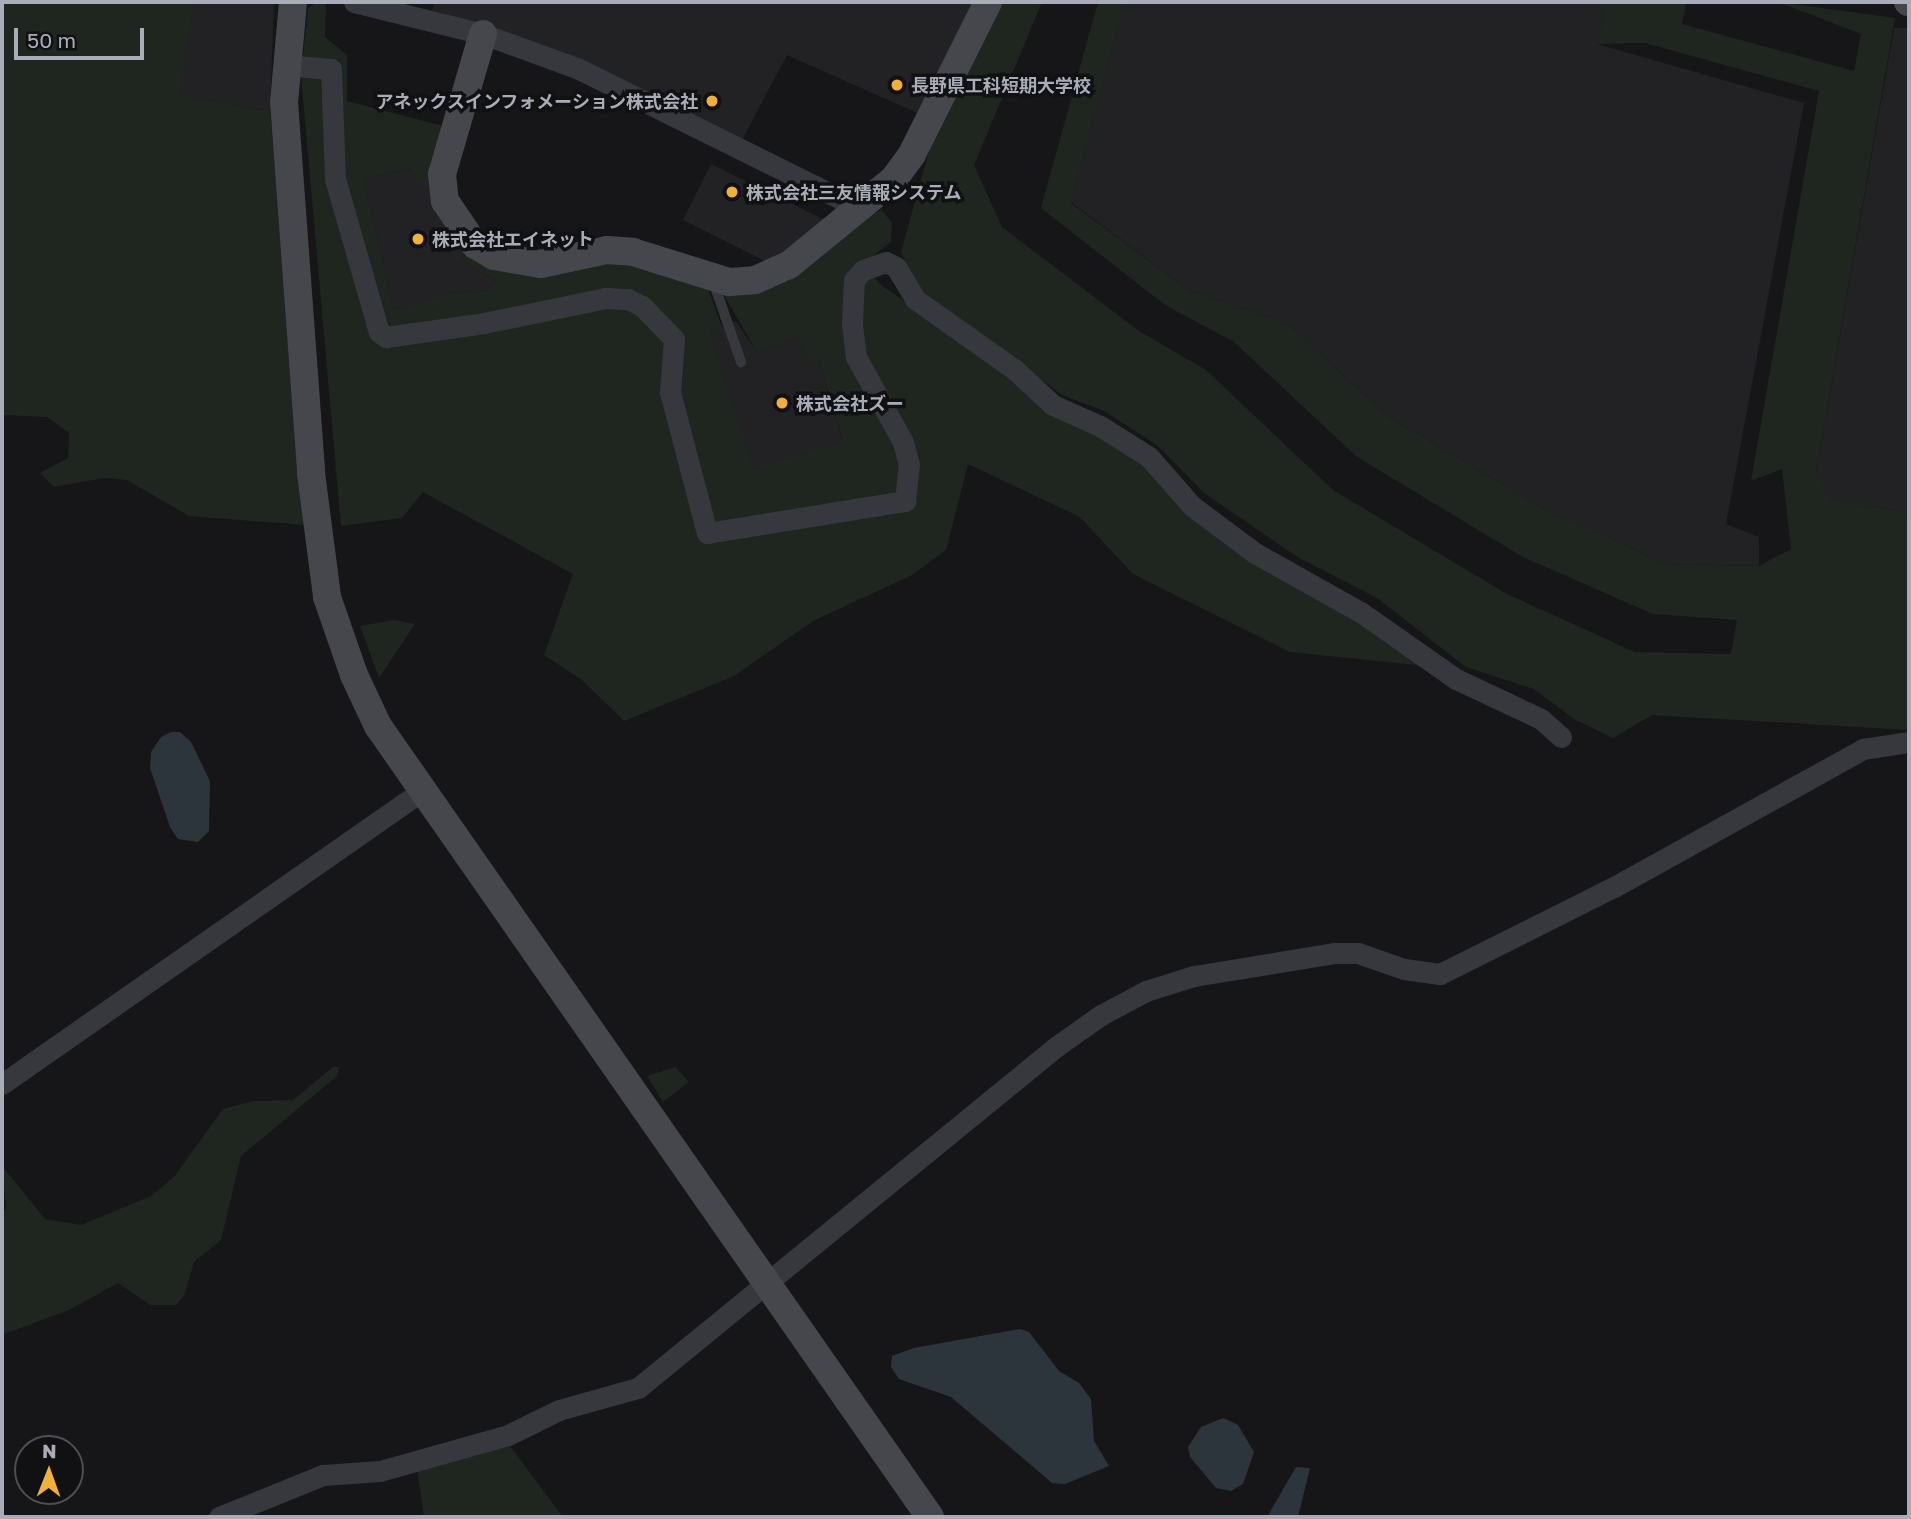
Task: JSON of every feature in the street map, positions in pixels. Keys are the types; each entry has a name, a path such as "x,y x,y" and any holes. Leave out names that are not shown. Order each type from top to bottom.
{"street":[{"path":"293,2 285,65 300,349 327,597 354,675 378,726 766,1286 930,1517"},
{"path":"354,2 483,34 579,69 859,208"},
{"path":"483,34 442,174 445,201 475,245 494,256 541,264 607,250 633,252 712,279 729,282 772,275 894,179 912,154 988,2"},
{"path":"285,65 331,69 335,179 379,332 386,337 484,323 606,298 628,299 642,306 674,339 670,392 707,533 905,501 909,465 903,442 867,383 856,358 852,322 854,280 863,270 886,262 896,267 915,299 1014,369 1053,405 1100,426 1149,457 1192,506 1255,553 1362,613 1456,679 1541,719 1561,737"},
{"path":"219,1517 323,1475 380,1471 508,1435 559,1410 638,1388 1057,1046 1101,1015 1146,991 1194,976 1335,953 1358,953 1404,969 1440,974 1615,887 1863,749 1909,742"},
{"path":"2,1084 423,789"}],"lane":[{"path":"712,279 741,362"}],"shaded area":[{"path":"2,2 194,2 180,95 270,111 306,525 189,516 127,480 104,478 54,487 40,473 68,458 69,433 47,417 2,415"},
{"path":"194,2 274,2 270,111 179,95"},
{"path":"317,2 326,3 325,37 347,55 347,101 443,126 435,185 419,185 411,168 364,179 394,310 449,293 489,290 496,280 466,265 462,259 468,253 608,257 708,289 722,327 710,332 753,469 843,441 819,361 808,364 800,337 756,351 723,293 881,210 892,222 891,242 862,264 881,285 1142,463 1426,666 1290,652 1133,574 1080,517 968,464 946,550 912,575 813,621 734,676 624,721 582,680 544,655 573,574 423,492 402,518 341,526 301,76 308,8"},
{"path":"435,2 979,2 924,116 787,55 741,142 582,61 432,10"},
{"path":"998,2 1042,2 974,165 1002,227 1139,331 1206,370 1333,490 1507,594 1635,652 1731,654 1737,620 1653,614 1523,557 1357,457 1234,342 1165,305 1041,208 1098,2 1125,2 1071,203 1190,291 1287,323 1387,416 1536,504 1666,564 1759,566 1791,549 1782,469 1751,481 1819,91 1645,43 1597,44 1606,10 1584,2 1756,2 1686,4 1682,24 1854,71 1861,34 1778,2 1895,18 1816,472 1829,499 1909,513 1909,730 1652,715 1613,738 1574,719 1534,689 1466,667 1377,598 1299,558 1204,493 1158,446 1104,411 1062,395 917,287 901,252 936,126"},
{"path":"1125,2 1584,2 1607,10 1597,44 1804,103 1726,524 1759,537 1759,566 1666,564 1536,504 1387,416 1287,323 1190,291 1071,202"},
{"path":"1894,28 1909,28 1909,513 1828,499 1816,472"},
{"name":"株式会社三友情報システム","path":"711,164 829,222 775,266 683,220"},
{"name":"株式会社エイネット","path":"411,168 435,185 467,250 463,257 466,265 496,280 489,290 449,293 394,310 364,179"},
{"name":"株式会社ズー","path":"736,321 756,351 800,336 819,361 843,442 752,470 710,332"},
{"path":"394,620 415,624 379,678 360,626"},
{"path":"171,732 180,732 191,742 210,781 209,831 198,842 178,839 170,827 150,768 151,752 161,737"},
{"path":"333,1067 340,1067 337,1076 241,1156 221,1240 194,1262 184,1296 176,1305 150,1305 118,1283 69,1310 2,1335 2,1211 6,1209 2,1166 45,1219 81,1225 151,1196 174,1177 223,1109 253,1101 293,1100"},
{"path":"675,1067 689,1082 663,1102 647,1076"},
{"path":"1020,1329 1029,1332 1059,1371 1079,1383 1091,1399 1094,1441 1109,1466 1065,1484 1052,1483 951,1397 899,1379 891,1367 892,1356 914,1348"},
{"path":"1223,1418 1238,1425 1254,1452 1243,1484 1231,1491 1216,1488 1190,1457 1188,1447 1201,1427"},
{"path":"507,1442 563,1517 424,1517 417,1468"},
{"path":"1296,1467 1310,1468 1298,1517 1267,1517"}],"place":[{"name":"長野県工科短期大学校","path":"897,85"},
{"name":"アネックスインフォメーション株式会社","path":"712,101"},
{"name":"株式会社三友情報システム","path":"732,192"},
{"name":"株式会社エイネット","path":"418,239"},
{"name":"株式会社ズー","path":"782,403"}]}
